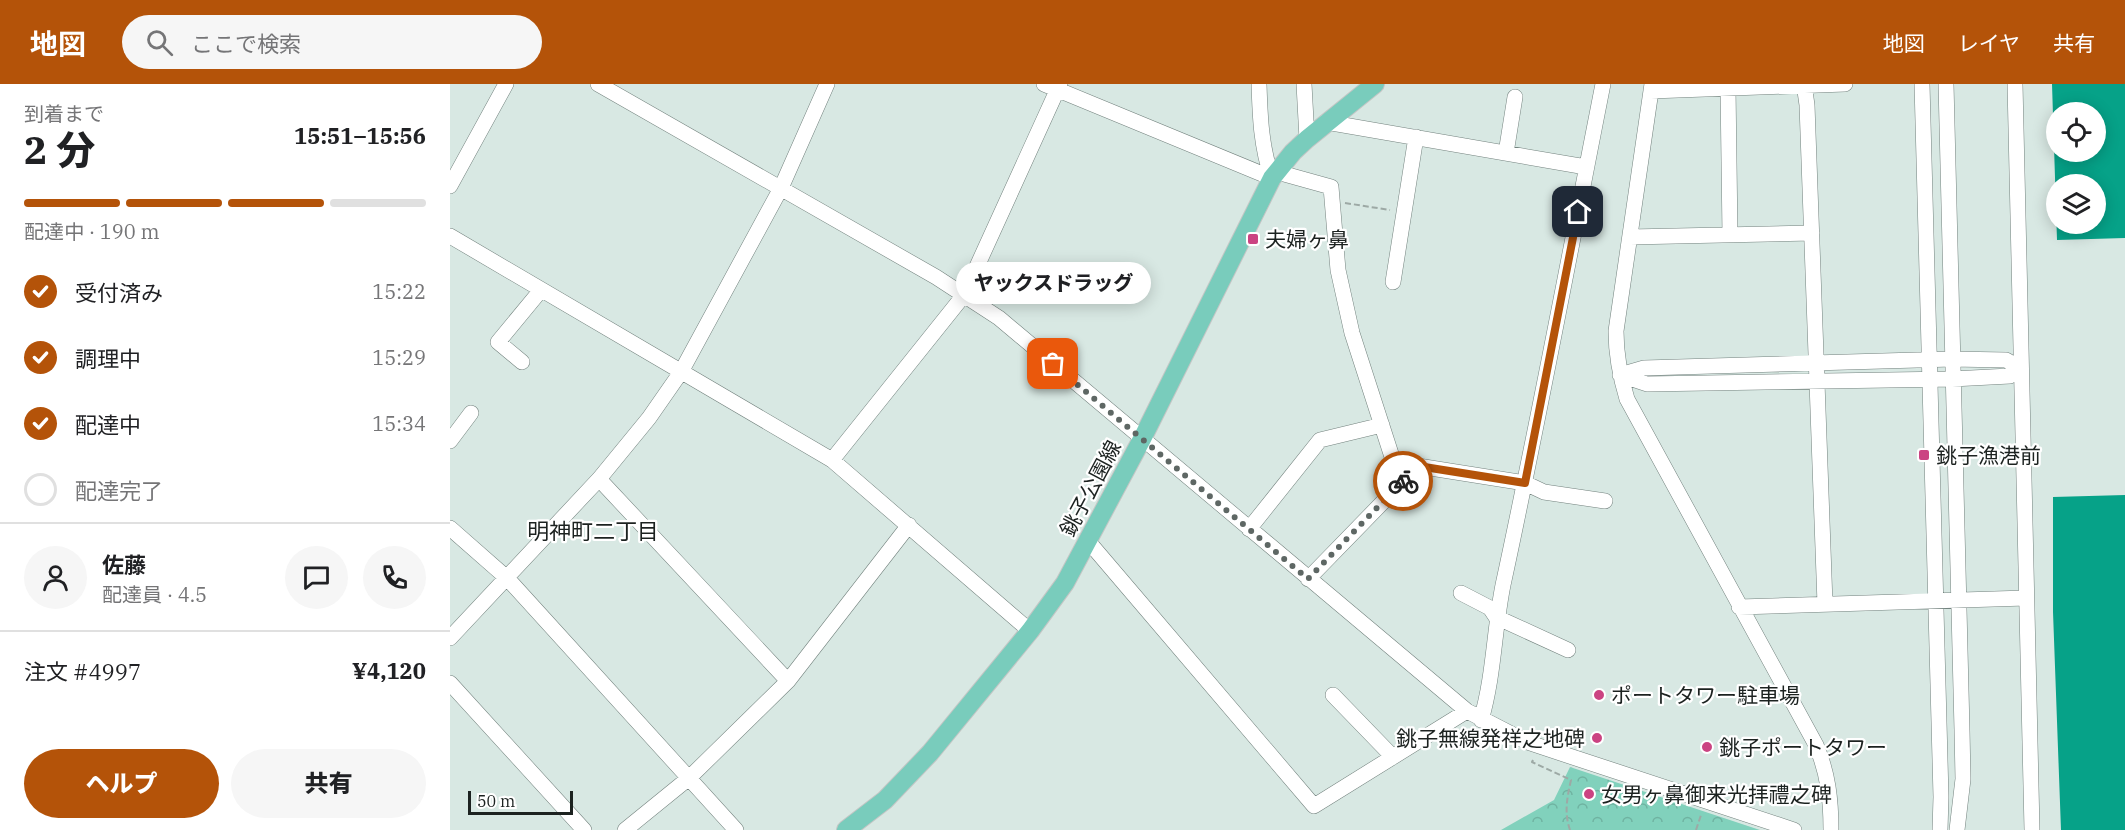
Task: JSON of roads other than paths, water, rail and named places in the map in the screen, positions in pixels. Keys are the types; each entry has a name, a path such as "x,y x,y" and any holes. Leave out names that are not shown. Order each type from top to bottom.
{"main road":[{"name":"銚子公園線","path":"846,830 885,800 930,753 1030,631 1065,584 1142,439 1275,175 1293,152 1307,139 1375,84"}],"street":[{"path":"450,186 506,84"},
{"path":"598,84 936,277 999,318 1308,579 1467,711 1481,720 1527,742 1794,830"},
{"path":"450,638 600,479 649,418 681,372 782,188 827,84"},
{"path":"1259,84 1265,157 1275,175"},
{"path":"1305,84 1307,139"},
{"path":"1481,720 1488,698 1496,617 1525,483 1603,84"},
{"path":"1831,830 1830,792 1823,763 1627,399 1620,375 1616,331 1652,88 1845,84"},
{"path":"1922,84 1940,830"},
{"path":"1947,84 1962,779 1957,830"},
{"path":"2015,84 2032,830"},
{"path":"1804,85 1807,105 1825,604"},
{"path":"832,460 964,295 1054,86 1275,175 1331,187 1338,270 1352,333 1393,460 1525,483 1544,492 1605,501"},
{"path":"1728,88 1730,235"},
{"path":"1506,153 1515,97"},
{"path":"1326,122 1586,167"},
{"path":"1393,282 1416,137"},
{"path":"1630,237 1812,233"},
{"path":"450,236 832,460 1030,631"},
{"path":"522,362 498,342 541,290"},
{"path":"1620,375 1644,368 1952,359 2006,360 2020,368"},
{"path":"1620,375 1647,384 1953,379 2010,376 2020,368"},
{"path":"450,441 471,413"},
{"path":"1249,529 1320,440 1382,424"},
{"path":"1308,579 1418,466"},
{"path":"600,479 788,681"},
{"path":"626,830 689,778 788,681 909,525"},
{"path":"451,531 507,578 736,830"},
{"path":"1088,541 1314,806 1467,711"},
{"path":"1461,593 1490,608 1496,617 1568,650"},
{"path":"1739,607 2026,598"},
{"path":"450,683 584,830"},
{"path":"1333,694 1393,757"}],"place":[{"name":"夫婦ヶ鼻","path":"1253,239"},
{"name":"ヤックスドラッグ","path":"1053,364"},
{"name":"銚子漁港前","path":"1924,455"},
{"name":"ポートタワー駐車場","path":"1599,695"},
{"name":"銚子無線発祥之地碑","path":"1597,738"},
{"name":"銚子ポートタワー","path":"1707,747"},
{"name":"女男ヶ鼻御来光拝禮之碑","path":"1589,794"}],"district":[{"name":"明神町二丁目","path":"593,530"}]}
